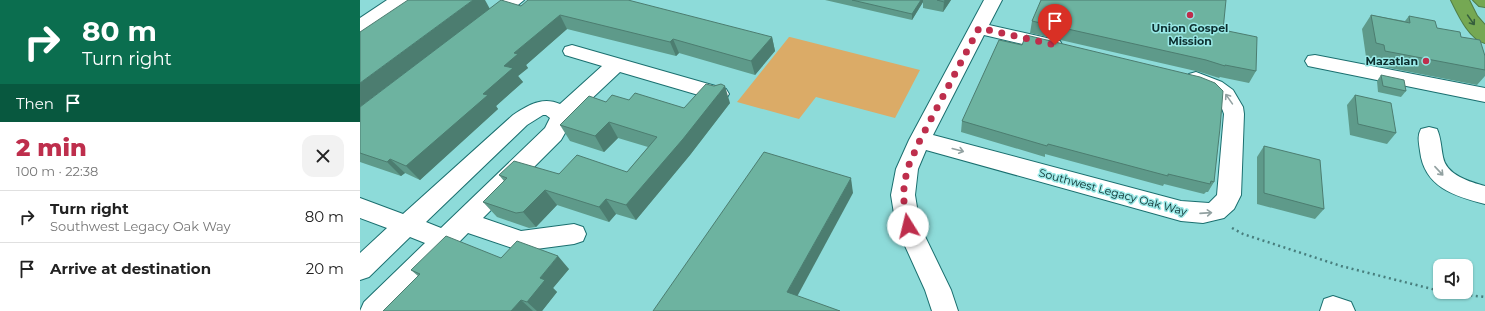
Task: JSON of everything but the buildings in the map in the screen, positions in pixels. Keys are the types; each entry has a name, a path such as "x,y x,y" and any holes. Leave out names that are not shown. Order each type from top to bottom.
{"highway":[{"path":"1460,0 1469,18 1485,37"}],"street":[{"path":"360,26 399,0"},
{"path":"472,34 515,0"},
{"path":"945,311 938,290 908,226 903,195 907,169 920,140 993,0"},
{"path":"979,28 1072,50"},
{"path":"572,51 719,94"},
{"path":"1315,61 1485,95"},
{"path":"374,311 553,134 562,116 616,64"},
{"name":"Southwest Legacy Oak Way","path":"920,140 1182,211 1203,214 1217,212 1226,204 1229,195 1234,114 1232,105 1226,94 1213,85 1178,74"},
{"path":"360,269 525,117 542,108 556,110 562,116"},
{"path":"1429,135 1434,166 1452,184 1468,191 1485,195"},
{"path":"360,208 445,240"},
{"path":"464,221 521,241 574,234"},
{"path":"1333,311 1332,308 1342,311"}],"path":[{"path":"1229,225 1243,234 1341,266 1362,270 1433,289"},
{"path":"1473,296 1485,297"}],"shaded area":[{"path":"789,37 920,70 895,118 816,97 799,119 737,102"}],"place":[{"name":"Union Gospel Mission","path":"1190,15"},
{"name":"Mazatlan","path":"1426,61"}],"route":[{"path":"908,226 903,195 907,169 920,140 979,28 1055,45"}]}
